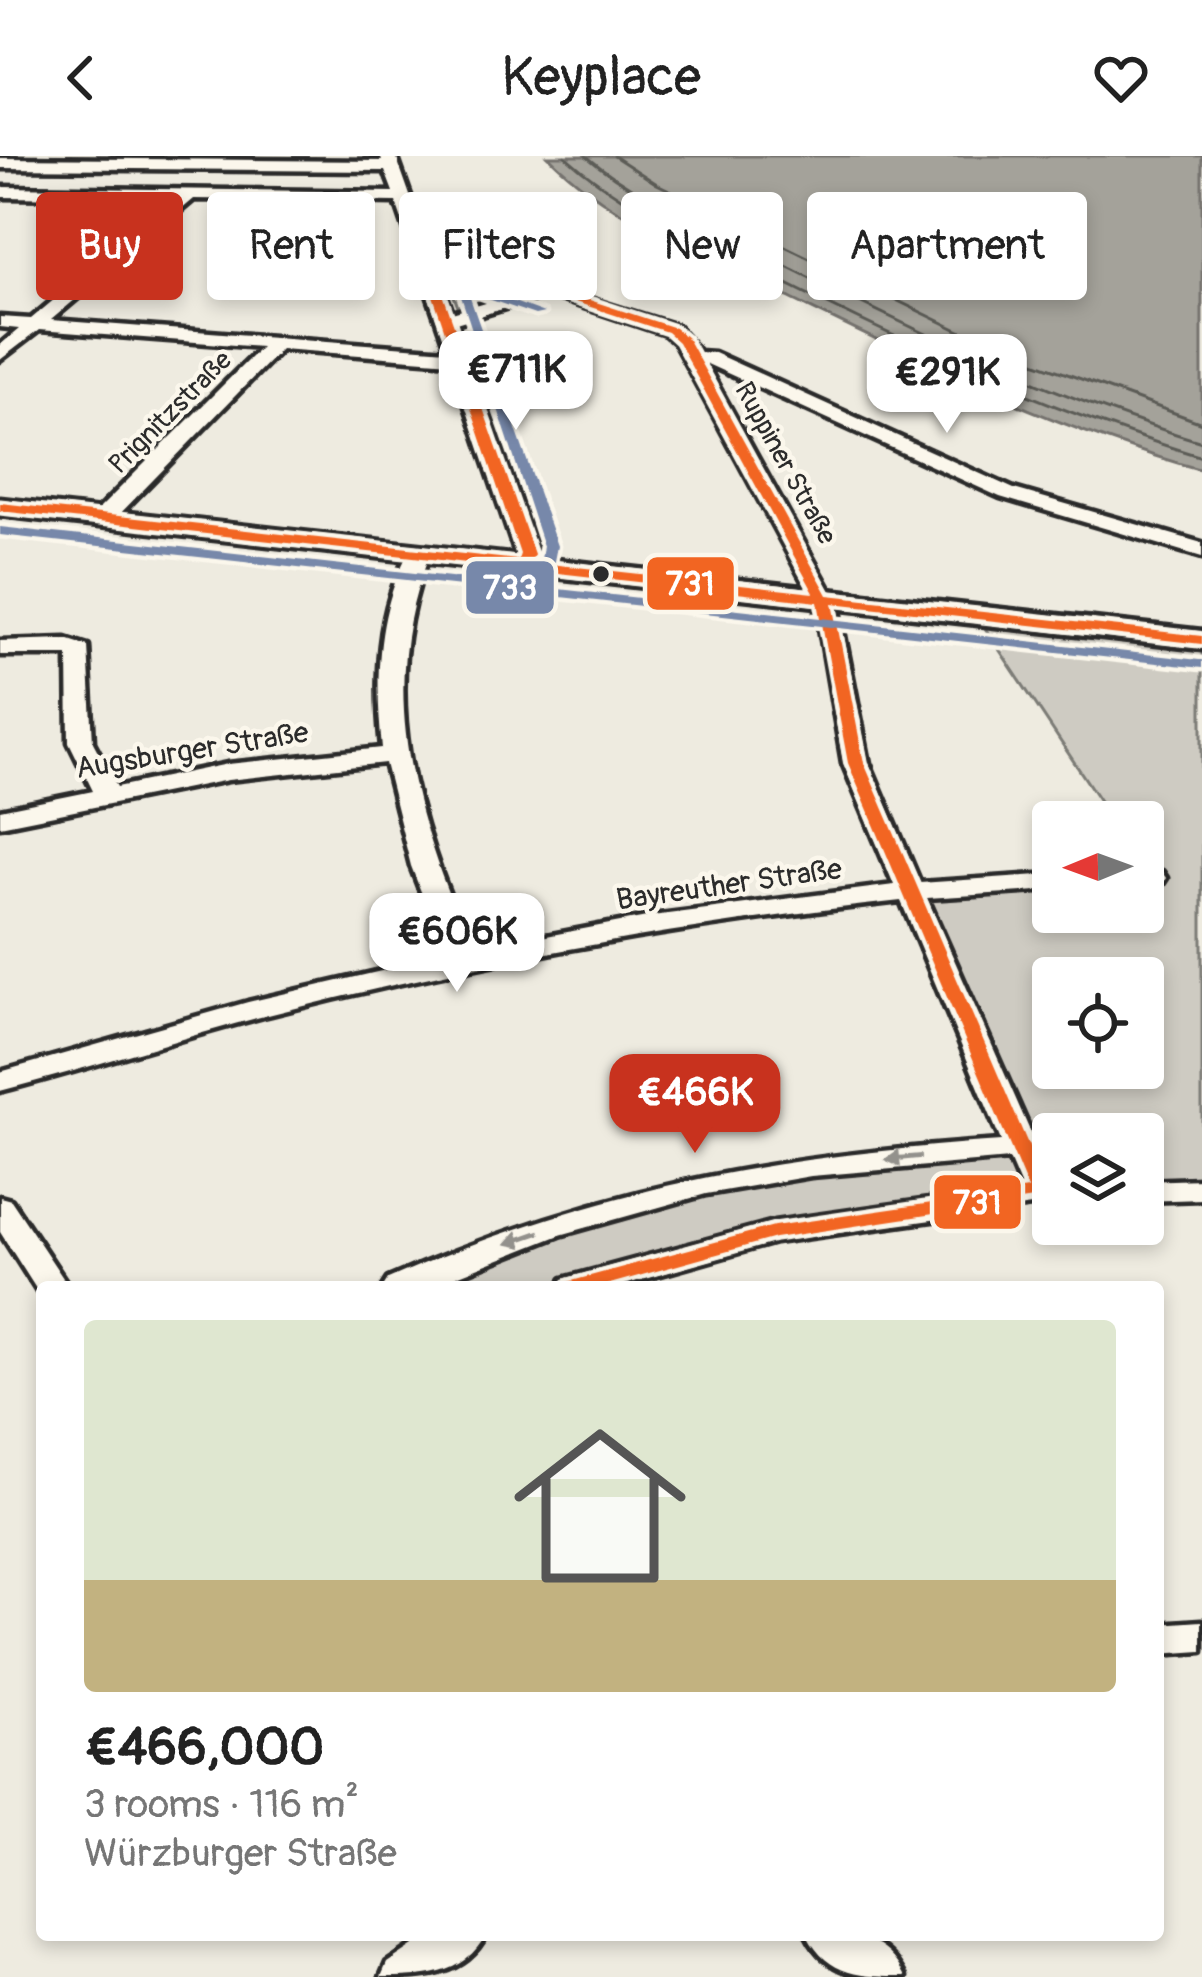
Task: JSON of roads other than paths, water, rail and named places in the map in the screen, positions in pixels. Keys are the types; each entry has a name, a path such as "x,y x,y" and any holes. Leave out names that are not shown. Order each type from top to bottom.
{"main road":[{"path":"0,507 1202,640"}],"street":[{"path":"0,163 389,161 399,197 0,192"},
{"path":"0,354 189,195"},
{"path":"441,300 527,554 523,565"},
{"path":"448,320 514,300"},
{"path":"578,300 670,330 695,358 707,357 1018,497 1202,550"},
{"path":"0,322 460,357"},
{"name":"Prignitzstraße","path":"103,518 275,344"},
{"name":"Ruppiner Straße","path":"695,358 824,598 856,763 1032,1169"},
{"path":"419,554 406,587 391,670 395,754 422,863 462,961"},
{"path":"0,648 66,646 80,651 81,742 108,795"},
{"name":"Augsburger Straße","path":"0,818 228,772 395,754"},
{"name":"Bayreuther Straße","path":"0,1082 231,1012 462,961 720,914 1032,884"},
{"path":"415,1281 532,1235 718,1185 807,1167 1020,1149"},
{"path":"1164,1191 1202,1190"},
{"path":"597,1281 774,1232 1032,1195"},
{"path":"0,1207 48,1281"},
{"path":"1164,1639 1202,1636"},
{"path":"403,1977 455,1941"},
{"path":"838,1941 883,1977"}],"water":[{"path":"548,156 1202,156 1202,470 1096,436 992,394 783,296 783,192 621,192 621,213"}]}
